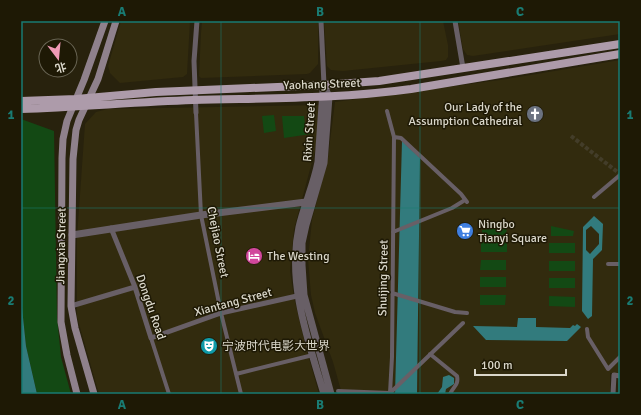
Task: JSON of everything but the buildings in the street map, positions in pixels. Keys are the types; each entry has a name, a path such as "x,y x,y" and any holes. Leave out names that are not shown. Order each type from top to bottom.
{"main road":[{"name":"Jiangxia Street","path":"77,394 61,322 62,158 65,129 95,52 105,21"},
{"name":"Jiangxia Street","path":"94,394 75,328 72,306 73,159 78,121 98,79 116,21"},
{"name":"Yaohang Street","path":"21,109 74,103 89,98 379,81 620,44"},
{"name":"Yaohang Street","path":"21,101 74,103 85,106 195,100 326,97 379,94 620,54"}],"street":[{"name":"Chejiao Street","path":"197,21 194,61 201,215 221,313 241,394"},
{"path":"320,21 324,85"},
{"path":"455,21 463,68"},
{"name":"Rixin Street","path":"324,85 326,97 324,163 302,243 302,265 304,295 331,394"},
{"name":"Rixin Street","path":"324,394 312,355 297,296 296,266 299,226 316,173 326,97"},
{"name":"Shuijing Street","path":"387,111 394,138 394,294 390,394"},
{"path":"393,232 466,201 461,194 401,138 394,138"},
{"path":"594,197 620,175"},
{"path":"72,235 201,215 306,202"},
{"name":"Dongdu Road","path":"111,228 135,288 170,394"},
{"path":"608,264 620,264"},
{"path":"72,306 135,288"},
{"path":"394,294 455,312 467,313"},
{"name":"Xiantang Street","path":"151,338 221,313 297,296"},
{"path":"338,391 390,394 464,323"},
{"path":"587,329 588,337 608,369 620,357"},
{"path":"430,354 456,376 458,380 457,385 450,394"},
{"path":"236,374 312,355"},
{"path":"613,394 614,375 620,376"}],"shaded area":[{"path":"121,21 190,21 187,74 183,77 120,83 110,73 108,66"},
{"path":"202,21 318,21 318,64 310,73 307,74 201,78 199,76"},
{"path":"324,21 443,21 448,45 448,57 446,60 441,61 343,71 331,70 327,66"},
{"path":"458,21 620,21 620,34 473,56 467,55 463,49"},
{"name":"Ningbo Tianyi Square","path":"620,60 620,373 610,373 610,394 342,394 333,362 315,313 311,295 308,259 312,220 328,157 335,102 507,79"},
{"path":"320,105 316,147 294,229 290,270 294,298 319,394 99,394 77,317 77,237 85,124 96,112 108,109"}],"green space":[{"path":"274,115 276,131 264,133 262,116"},
{"path":"282,116 304,116 305,124 311,125 311,134 284,138"},
{"path":"21,119 54,131 57,317 61,357 71,394 37,394 26,346 21,298"},
{"path":"507,226 506,235 482,235 482,230"},
{"path":"551,226 574,231 573,236 551,236"},
{"path":"481,242 507,242 507,252 481,252"},
{"path":"549,243 575,243 575,253 549,253"},
{"path":"481,260 506,260 506,270 480,270"},
{"path":"549,261 575,261 575,271 549,271"},
{"path":"480,277 506,277 506,287 480,287"},
{"path":"549,278 575,278 575,288 549,288"},
{"path":"480,295 506,295 505,305 480,305"},
{"path":"549,296 575,297 575,307 549,306"}],"water":[{"path":"402,141 420,158 417,394 395,394"},
{"path":"594,216 603,224 602,250 593,259 592,316 588,319 582,311 583,227","holes":["591,226 599,234 599,244 590,254 586,250 586,230"]},
{"path":"21,298 26,346 37,394 21,394"},
{"path":"518,318 536,318 536,327 570,328 577,324 581,327 567,341 486,340 473,326 517,327"},
{"path":"449,375 454,378 454,384 446,389 445,394 437,394 442,387 443,377"}],"tunnel":[{"path":"571,136 620,174"}],"place":[{"name":"Our Lady of the Assumption Cathedral","path":"535,114"},
{"name":"Ningbo Tianyi Square","path":"465,231"},
{"name":"The Westing","path":"254,256"},
{"name":"宁波时代电影大世界","path":"209,346"}]}
